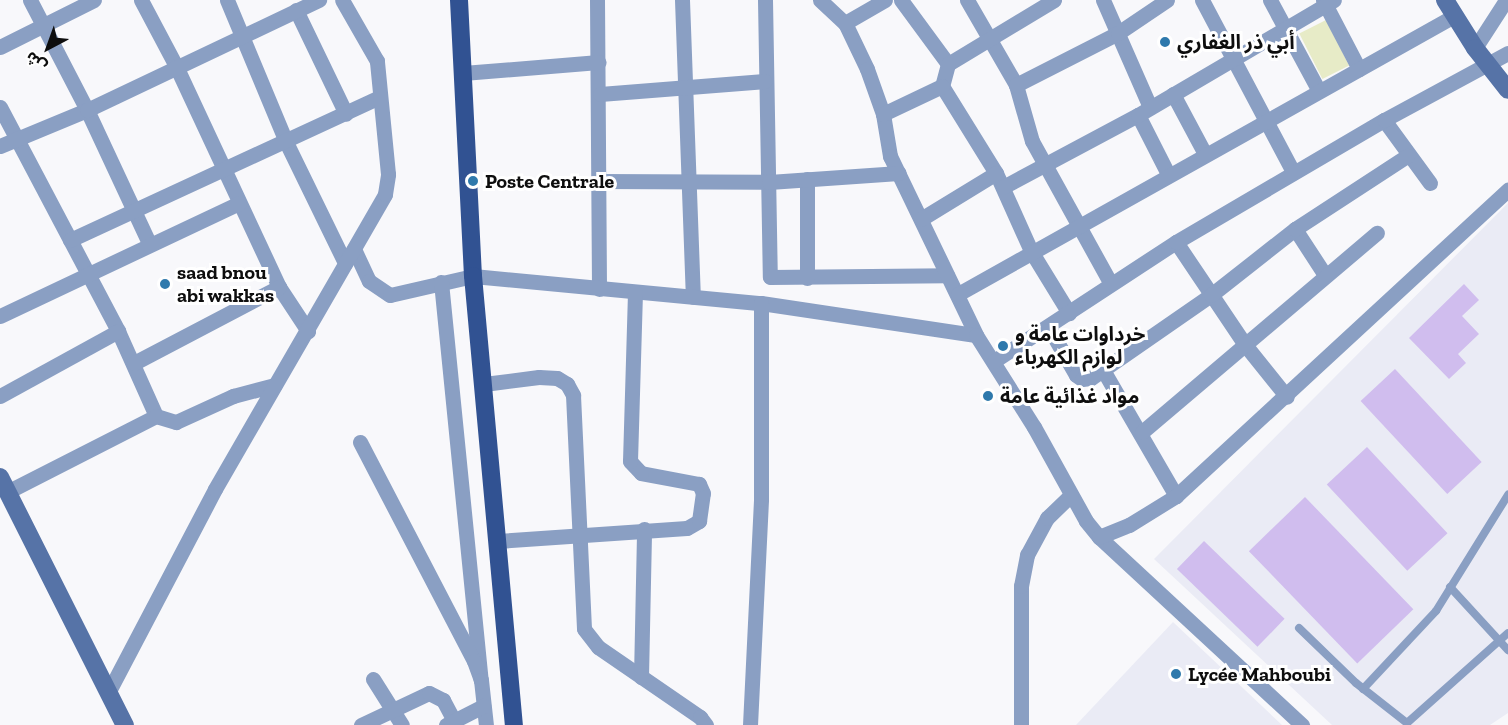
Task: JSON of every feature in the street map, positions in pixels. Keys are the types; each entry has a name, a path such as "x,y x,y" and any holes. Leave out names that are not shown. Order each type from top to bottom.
{"main road":[{"path":"459,0 473,276 514,725"},
{"path":"1450,8 1474,48 1508,90"},
{"path":"2,488 125,725"}],"street":[{"path":"30,0 87,110 132,211 149,243"},
{"path":"0,47 94,0"},
{"path":"141,0 176,66 279,287 308,331"},
{"path":"227,0 286,142 345,263"},
{"path":"0,146 16,137 87,110 319,0"},
{"path":"108,691 214,489 308,331 387,184 377,61 342,0"},
{"path":"597,0 600,94 599,290"},
{"path":"682,0 693,297"},
{"path":"750,725 766,304 770,277 769,182 764,81 765,0"},
{"path":"820,0 845,23 867,69 883,114 890,156 976,335 994,361 1071,495 1099,537 1302,725"},
{"path":"845,23 885,0"},
{"path":"901,0 948,64"},
{"path":"967,0 1016,85 1032,141 1111,284"},
{"path":"1054,0 948,64 942,86 999,180 1031,251 1069,314"},
{"path":"1103,0 1118,33 1168,174"},
{"path":"1016,85 1118,33 1167,0"},
{"path":"1202,0 1231,60 1293,172"},
{"path":"1270,0 1319,91"},
{"path":"1474,48 1506,0"},
{"path":"921,219 999,180 1044,164 1144,111 1328,2 1359,69"},
{"path":"958,294 1168,174 1359,69 1450,8"},
{"path":"296,10 346,114"},
{"path":"994,361 1049,328 1176,242 1384,120 1508,53"},
{"path":"463,74 599,62"},
{"path":"600,94 686,89 764,81"},
{"path":"883,114 942,86"},
{"path":"1173,94 1205,154"},
{"path":"70,240 286,142 380,96"},
{"path":"0,107 86,275 118,331 156,416"},
{"path":"1384,120 1407,156 1430,183"},
{"path":"1049,328 1079,378 1085,380 1211,295 1295,229 1407,156"},
{"path":"599,181 769,182 899,173"},
{"path":"807,179 807,278"},
{"path":"1099,537 1129,525 1176,496 1287,397 1508,190"},
{"path":"0,316 149,243 239,203"},
{"path":"1295,229 1325,275"},
{"path":"1142,432 1377,233"},
{"path":"1176,242 1246,346 1287,397"},
{"path":"354,249 369,281 383,293 399,293 473,276 599,290 766,304 976,335"},
{"path":"770,277 947,275"},
{"path":"441,282 486,725"},
{"path":"134,363 279,287"},
{"path":"497,541 579,533 687,528 696,524 702,517 703,493 693,481 640,473 630,461 635,292"},
{"path":"0,396 118,331"},
{"path":"1103,370 1142,432 1176,496"},
{"path":"484,384 538,377 557,378 567,384 573,395 584,629 598,647 700,717 706,725"},
{"path":"2,488 156,416 176,422 233,396 275,385"},
{"path":"360,442 457,624 481,680"},
{"path":"1021,725 1021,586 1027,555 1047,518 1071,495"},
{"path":"640,677 644,529"},
{"path":"373,679 402,725"},
{"path":"361,725 429,693 443,700 450,723 483,706"}],"lane":[{"path":"1362,689 1436,611 1508,495"},
{"path":"1450,587 1508,650"},
{"path":"1299,628 1400,722 1410,723 1508,633"}],"shaded area":[{"path":"1508,203 1508,713 1490,725 1332,725 1154,559"},
{"name":"Lycée Mahboubi","path":"1173,622 1282,725 1076,725"}],"green space":[{"path":"1326,20 1349,65 1322,79 1299,34"}],"building":[{"path":"1464,284 1479,300 1462,316 1479,334 1458,354 1466,363 1449,379 1409,338"},
{"path":"1395,369 1482,462 1447,494 1361,401"},
{"path":"1367,447 1447,533 1407,571 1327,485"},
{"path":"1305,497 1413,609 1357,663 1249,551"},
{"path":"1204,541 1285,619 1257,647 1177,569"}],"place":[{"name":"أبي ذر الغفاري","path":"1165,42"},
{"name":"Poste Centrale","path":"473,181"},
{"name":"saad bnou abi wakkas","path":"165,284"},
{"name":"خرداوات عامة و لوازم الكهرباء","path":"1003,346"},
{"name":"مواد غذائية عامة","path":"988,396"},
{"name":"Lycée Mahboubi","path":"1176,674"}]}
